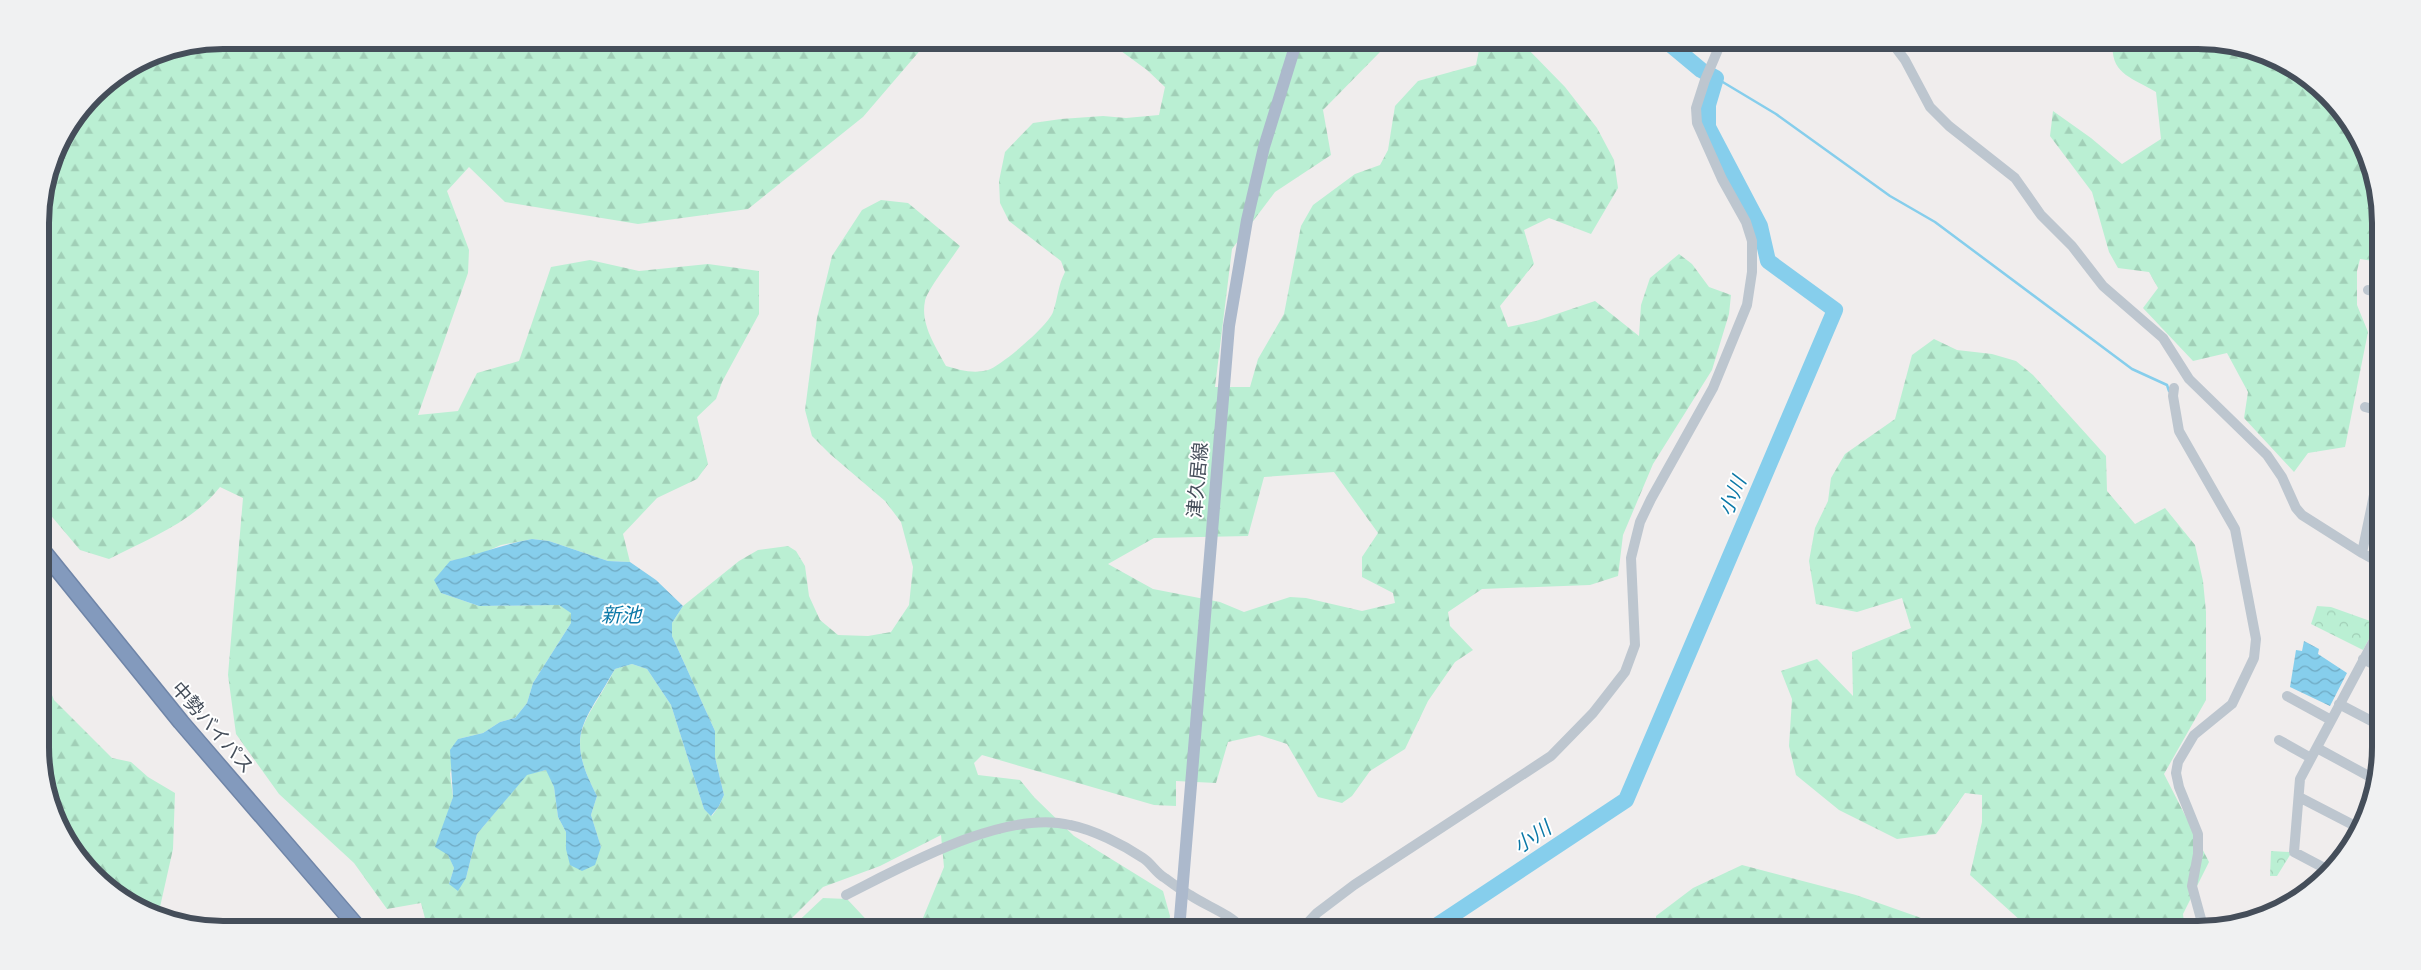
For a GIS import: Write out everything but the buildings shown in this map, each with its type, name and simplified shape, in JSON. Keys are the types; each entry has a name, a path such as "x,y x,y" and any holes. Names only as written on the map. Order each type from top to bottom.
{"highway":[{"name":"中勢バイパス","path":"49,559 223,771 353,921"}],"main road":[{"name":"津久居線","path":"1180,921 1229,326 1247,220 1264,147 1294,49"}],"street":[{"path":"1309,921 1354,885 1551,756 1593,713 1618,684 1625,672 1634,645 1631,558 1640,522 1713,388 1747,305 1752,272 1752,241 1746,222 1722,178 1697,123 1696,108 1704,80 1718,49"},
{"path":"1897,49 1905,60 1930,107 1949,126 2015,178 2042,215 2072,246 2103,286 2163,338 2189,378 2267,455 2282,477 2296,508 2302,515 2372,559"},
{"path":"2368,290 2372,291"},
{"path":"2174,388 2173,396 2179,431 2236,529 2246,597 2256,639 2254,658 2232,704 2194,735 2178,762 2176,773 2179,787 2198,834 2198,854 2192,886 2202,921"},
{"path":"2364,407 2372,409"},
{"path":"2362,553 2372,519"},
{"path":"2323,867 2294,852 2300,779 2372,643"},
{"path":"2363,659 2372,664"},
{"path":"2287,696 2331,720"},
{"path":"2339,704 2372,721"},
{"path":"2279,740 2311,758"},
{"path":"2317,748 2370,777"},
{"path":"2299,797 2353,825"},
{"path":"846,895 915,860 994,830 1032,822 1051,821 1072,825 1109,840 1144,858 1162,876 1216,908 1233,921"}],"green space":[{"path":"212,49 921,49 863,117 748,209 638,224 505,202 469,167 447,191 469,250 468,273 418,415 458,411 477,373 519,361 551,267 590,260 639,271 708,264 759,271 759,314 722,382 716,399 697,417 708,464 697,479 657,498 623,534 630,562 608,561 549,541 532,539 501,545 478,555 450,561 441,593 479,606 559,605 571,612 571,623 533,683 527,703 515,718 500,722 483,733 458,739 450,774 453,797 447,816 448,854 454,868 449,884 466,878 477,834 527,774 547,770 554,787 558,817 566,832 566,849 601,847 591,815 597,796 581,757 580,742 582,729 615,669 632,664 647,669 671,705 704,809 712,816 724,795 715,757 715,731 672,636 672,623 683,606 739,561 758,550 788,546 796,551 805,566 809,596 820,620 838,635 868,636 891,632 909,605 913,567 901,522 885,501 812,436 805,410 817,318 832,256 862,210 881,200 908,203 960,246 935,282 925,301 924,310 927,327 946,366 977,372 995,367 1034,335 1049,318 1053,312 1065,272 1061,261 1009,221 1000,203 999,181 1005,152 1033,123 1103,116 1126,118 1159,115 1165,87 1147,70 1118,49 1381,49 1323,110 1331,155 1275,192 1232,249 1215,387 1250,387 1258,359 1284,314 1301,226 1313,205 1355,174 1380,165 1388,150 1395,106 1418,81 1476,65 1479,49 1528,49 1565,87 1597,128 1614,160 1618,188 1591,234 1549,218 1524,230 1534,264 1500,306 1508,327 1536,321 1595,301 1639,336 1641,305 1650,278 1679,254 1692,264 1709,287 1731,295 1729,314 1712,370 1653,464 1623,535 1618,576 1590,585 1482,589 1448,612 1450,626 1473,650 1455,662 1428,701 1405,749 1370,771 1352,796 1342,803 1318,797 1287,744 1259,735 1228,742 1216,783 1176,781 1176,806 1154,805 982,755 974,763 978,775 1020,780 1034,797 1074,836 1163,891 1170,916 1169,921 922,921 944,867 941,835 880,866 823,887 789,921 426,921 421,903 387,909 354,863 279,794 236,734 228,675 243,498 220,487 197,510 183,520 154,537 109,559 80,550 49,513 49,212 52,189 58,167 67,146 78,126 100,100 126,78 146,67 167,58 189,52","holes":["1334,472 1378,533 1362,557 1362,577 1393,593 1395,603 1362,611 1306,598 1290,597 1244,612 1220,602 1153,589 1108,564 1154,538 1248,536 1264,477"]},
{"path":"2113,49 2221,50 2254,58 2295,78 2313,92 2329,108 2349,136 2359,156 2371,200 2372,261 2360,259 2357,271 2357,305 2368,332 2345,447 2308,453 2294,472 2244,418 2248,392 2227,353 2193,361 2143,308 2158,288 2149,272 2118,268 2109,252 2092,192 2050,136 2053,111 2091,138 2122,164 2161,139 2156,92 2124,73 2118,67"},
{"path":"1934,339 1957,350 1992,354 2016,361 2033,375 2106,456 2107,491 2135,524 2165,508 2195,545 2203,581 2206,612 2206,700 2164,774 2209,862 2183,914 2184,921 2021,921 1970,875 1982,822 1982,795 1965,793 1936,834 1897,839 1839,810 1796,775 1789,746 1792,699 1781,671 1817,659 1853,696 1852,652 1911,628 1902,598 1857,612 1816,604 1809,561 1815,528 1828,501 1831,478 1845,454 1895,419 1912,355"},
{"path":"2317,606 2331,607 2372,622 2372,628 2371,635 2363,650 2311,624"},
{"path":"49,688 54,700 112,758 131,762 148,777 175,793 173,849 160,909 126,892 108,878 78,844 58,803 52,781 49,747"},
{"path":"2271,851 2289,852 2290,855 2277,876 2270,876"},
{"path":"1742,865 1856,895 1930,921 1656,921 1656,916 1693,888"},
{"path":"823,898 847,899 868,921 799,921"}],"water":[{"name":"新池","path":"532,539 549,541 608,561 630,562 656,580 683,606 672,623 672,636 715,731 715,757 724,795 719,806 711,816 704,809 671,705 647,669 632,664 615,669 587,717 580,743 587,775 597,796 591,815 601,847 595,865 582,871 570,865 566,849 566,832 558,817 554,787 546,770 527,775 477,834 466,878 458,891 449,884 454,868 448,855 435,847 453,797 450,750 458,739 483,733 500,722 515,718 527,703 533,683 571,623 571,613 559,605 479,606 441,593 434,580 450,561"},
{"path":"2304,641 2319,649 2318,654 2347,673 2330,706 2290,687 2296,650 2302,651"}],"waterway":[{"name":"小川","path":"1444,921 1626,800 1835,310 1768,261 1760,226 1708,127 1708,105 1716,78 1701,70 1676,49"},
{"path":"1716,78 1776,114 1890,196 1935,222 2132,369 2167,385 2169,391"}]}
